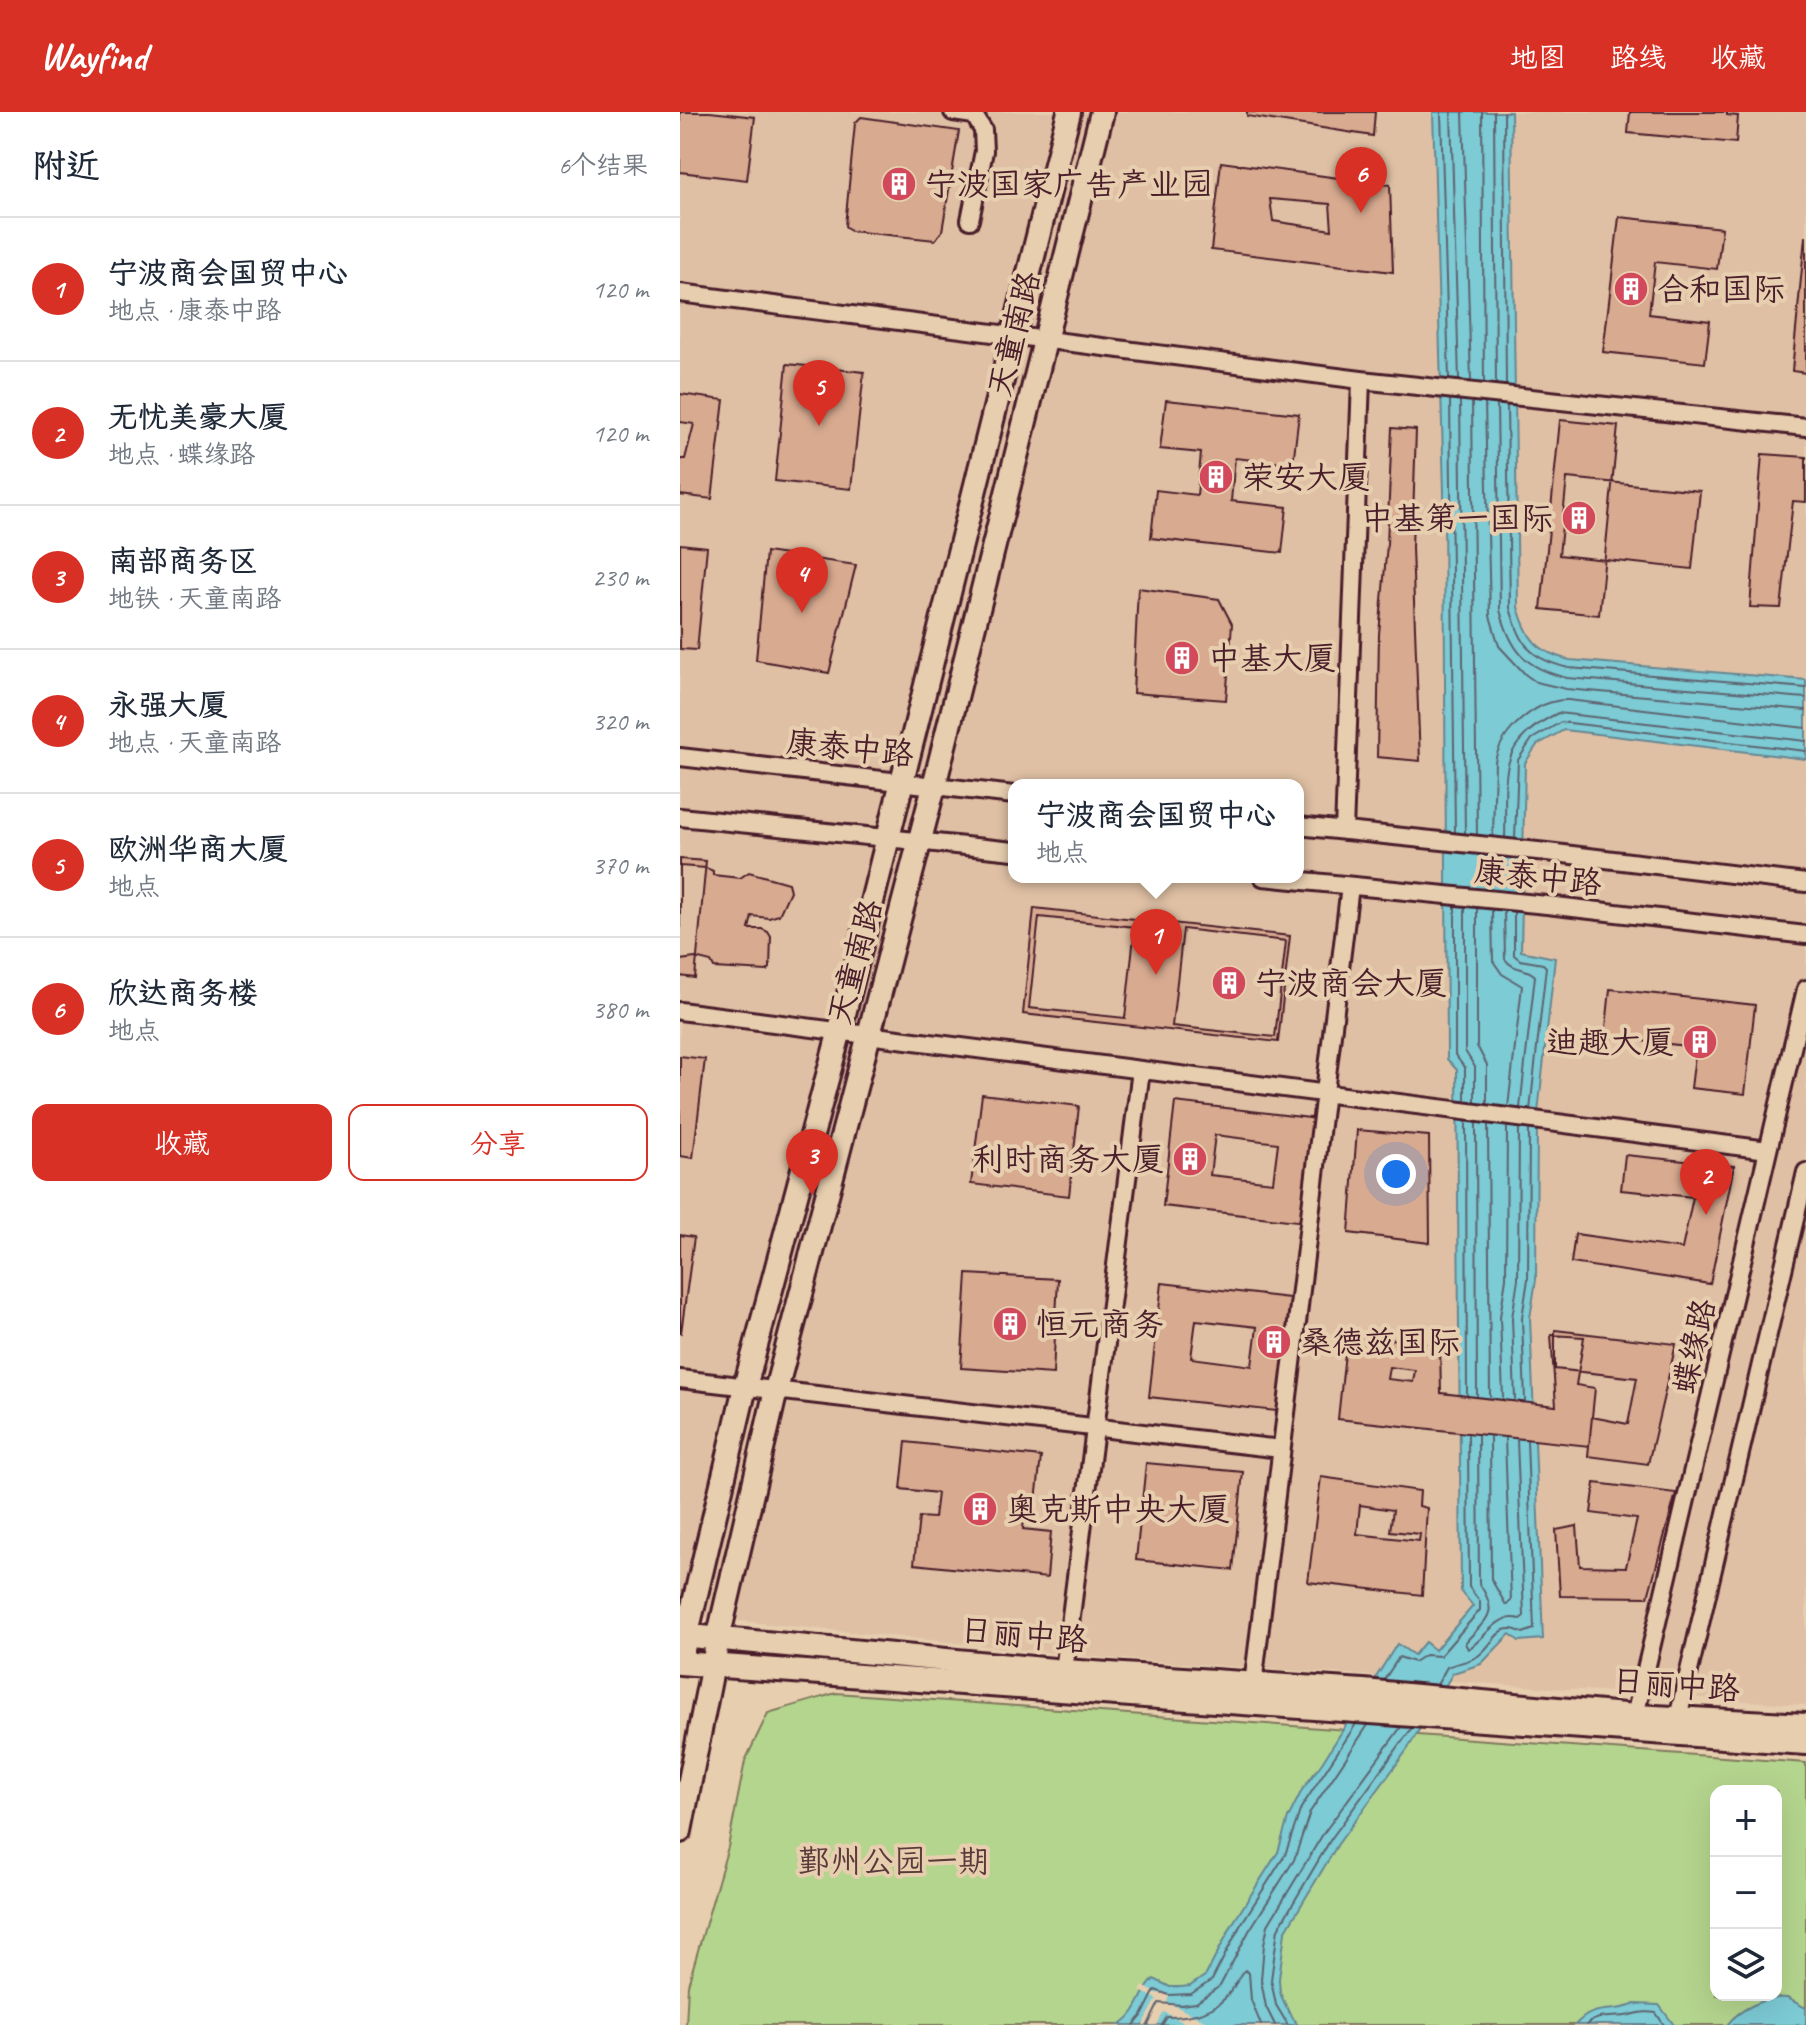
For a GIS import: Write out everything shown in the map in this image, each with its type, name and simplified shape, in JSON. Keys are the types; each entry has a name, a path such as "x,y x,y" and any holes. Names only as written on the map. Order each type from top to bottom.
{"main road":[{"name":"天童南路","path":"680,1662 683,1635 745,1387 840,1030 1069,112"},
{"name":"天童南路","path":"680,1831 718,1639 776,1390 934,786 1102,112"},
{"name":"日丽中路","path":"683,1635 1064,1671 1253,1685 1357,1700"},
{"name":"日丽中路","path":"680,1662 1357,1700"},
{"path":"1357,1700 1676,1726"},
{"name":"日丽中路","path":"1448,1707 1635,1716 1676,1726 1806,1743"},
{"name":"日丽中路","path":"1676,1726 1806,1725"}],"street":[{"path":"953,112 974,115 983,130 984,151 970,220"},
{"path":"680,293 1361,380 1806,427"},
{"path":"1344,831 1361,380"},
{"name":"康泰中路","path":"680,757 1008,794"},
{"path":"680,817 1008,850"},
{"name":"康泰中路","path":"1304,827 1806,883"},
{"name":"康泰中路","path":"1304,881 1806,935"},
{"path":"1253,1685 1350,886"},
{"name":"蝶缘路","path":"1635,1716 1806,989"},
{"path":"680,1011 1451,1112 1768,1150"},
{"path":"1064,1671 1141,1070"},
{"path":"1676,1726 1806,1172"},
{"path":"680,1379 1281,1449"}],"shaded area":[{"path":"680,112 1806,112 1806,1705 1107,1658 680,1615"}],"green space":[{"name":"鄞州公园一期","path":"836,1693 1806,1763 1806,2025 686,2025 688,1985 728,1847 745,1761 768,1713"}],"water":[{"path":"1433,112 1511,112 1518,607 1525,628 1541,648 1570,660 1806,680 1806,759 1564,730 1537,745 1525,763 1521,951 1555,958 1537,1122 1536,1280 1530,1318 1543,1639 1519,1641 1510,1634 1481,1664 1453,1673 1407,1750 1338,1844 1285,1932 1280,1993 1298,2025 1119,2025 1135,2009 1154,1979 1170,1987 1181,1987 1190,1986 1206,1975 1233,1923 1278,1852 1288,1818 1302,1790 1397,1644 1414,1655 1425,1642 1435,1650 1473,1606 1461,1591 1457,1070 1447,1059 1444,492"},
{"path":"1782,1998 1806,2008 1806,2025 1727,2025 1754,2005 1782,2001"},
{"path":"1635,2004 1659,2005 1674,2025 1575,2025 1597,2011"}],"pier":[{"path":"1143,1986 1169,1996 1167,2002 1213,2025 1189,2025 1164,2012 1157,2025 1143,2025 1157,1999 1140,1991"}],"building":[{"path":"680,112 755,117 747,180 680,172"},
{"path":"1247,112 1375,112 1373,136 1247,116"},
{"path":"1630,112 1727,112 1727,115 1738,116 1736,143 1628,133"},
{"name":"宁波国家广告产业园","path":"861,117 959,131 942,231 935,240 851,231 845,226 855,123"},
{"path":"1221,162 1390,185 1393,272 1211,250","holes":["1270,199 1330,204 1332,230 1273,221"]},
{"name":"合和国际","path":"1619,217 1722,228 1717,269 1655,262 1649,314 1710,321 1705,363 1603,352"},
{"path":"1806,237 1806,373 1792,371"},
{"path":"787,364 864,372 851,489 775,481"},
{"path":"680,394 724,400 712,499 680,495 680,459 685,459 694,424 680,422"},
{"name":"荣安大厦","path":"1166,400 1299,414 1293,464 1235,458 1231,501 1287,507 1282,553 1151,538 1156,490 1197,495 1201,453 1160,449"},
{"name":"中基第一国际","path":"1560,420 1618,426 1599,615 1541,609"},
{"path":"1392,428 1416,430 1412,548 1420,761 1377,757 1379,634"},
{"path":"1762,454 1806,457 1806,502 1793,501 1781,608 1750,607"},
{"path":"1567,478 1700,491 1692,569 1559,555"},
{"path":"680,544 707,547 697,650 680,649"},
{"path":"766,552 856,565 829,673 756,660"},
{"name":"中基大厦","path":"1138,588 1219,599 1232,624 1226,700 1133,693"},
{"path":"680,859 706,861 695,978 680,976"},
{"path":"680,866 706,868 713,871 713,875 740,878 749,872 788,883 790,891 779,915 769,918 752,916 749,929 762,929 771,937 770,968 767,971 714,968 711,962 695,958 680,960"},
{"path":"1034,908 1290,936 1278,1042 1023,1014"},
{"path":"1039,917 1135,927 1125,1018 1029,1008"},
{"name":"宁波商会大厦","path":"1183,929 1286,941 1275,1037 1172,1026"},
{"name":"迪趣大厦","path":"1610,989 1755,1005 1745,1094 1691,1088 1696,1047 1605,1037"},
{"path":"680,1056 705,1059 693,1158 680,1156"},
{"path":"982,1094 1079,1106 1069,1196 971,1184"},
{"name":"利时商务大厦","path":"1175,1102 1318,1119 1306,1222 1163,1206","holes":["1215,1135 1278,1143 1273,1182 1210,1175"]},
{"path":"1357,1130 1429,1136 1430,1243 1349,1233"},
{"path":"1625,1155 1734,1166 1710,1284 1571,1263 1575,1234 1682,1249 1693,1197 1621,1190"},
{"path":"680,1235 694,1237 681,1333 680,1333"},
{"name":"恒元商务","path":"967,1274 1058,1279 1053,1374 961,1368"},
{"name":"桑德兹国际","path":"1162,1283 1298,1299 1285,1412 1149,1397","holes":["1196,1320 1257,1327 1252,1366 1191,1358"]},
{"path":"1555,1330 1676,1344 1648,1464 1588,1456 1592,1417 1628,1424 1637,1378 1555,1369"},
{"path":"1347,1334 1440,1345 1441,1393 1556,1406 1551,1335 1584,1337 1576,1385 1595,1388 1589,1446 1338,1419","holes":["1389,1367 1415,1370 1413,1382 1387,1379"]},
{"name":"奥克斯中央大厦","path":"906,1442 1041,1457 1036,1501 1026,1500 1023,1529 1051,1532 1047,1578 914,1564 919,1517 934,1518 937,1493 901,1489"},
{"path":"1146,1463 1243,1472 1233,1570 1136,1560"},
{"path":"1321,1477 1420,1491 1419,1506 1427,1508 1422,1595 1308,1582","holes":["1360,1505 1393,1510 1390,1531 1420,1534 1419,1541 1357,1534"]},
{"path":"1595,1483 1676,1493 1648,1597 1560,1596 1556,1530 1577,1526 1580,1566 1626,1567 1637,1519 1591,1513"}],"place":[{"name":"宁波国家广告产业园","path":"899,184"},
{"name":"欣达商务楼","path":"1361,213"},
{"name":"合和国际","path":"1631,289"},
{"name":"欧洲华商大厦","path":"819,426"},
{"name":"荣安大厦","path":"1216,477"},
{"name":"中基第一国际","path":"1579,518"},
{"name":"永强大厦","path":"802,613"},
{"name":"中基大厦","path":"1182,658"},
{"name":"宁波商会国贸中心","path":"1156,975"},
{"name":"宁波商会大厦","path":"1229,983"},
{"name":"迪趣大厦","path":"1700,1042"},
{"name":"利时商务大厦","path":"1190,1159"},
{"name":"南部商务区","path":"812,1195"},
{"name":"无忧美豪大厦","path":"1706,1215"},
{"name":"恒元商务","path":"1010,1324"},
{"name":"桑德兹国际","path":"1274,1342"},
{"name":"奥克斯中央大厦","path":"980,1509"}]}
